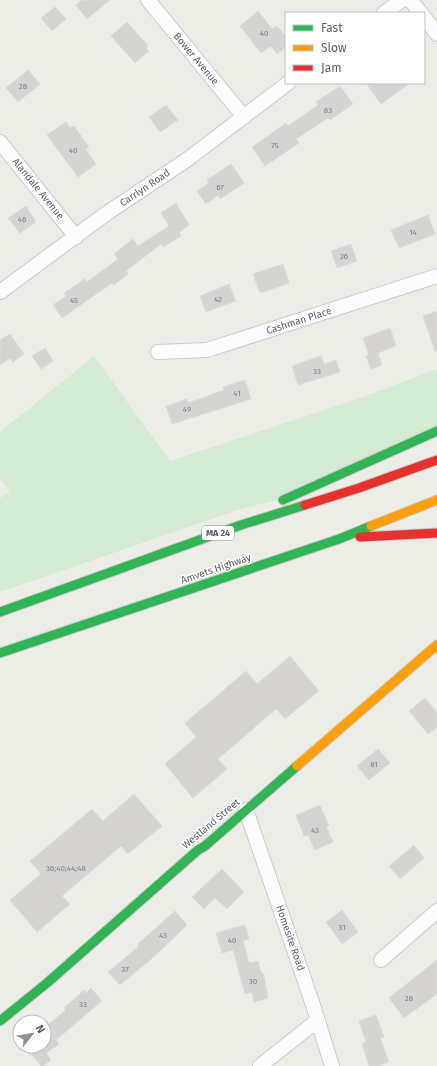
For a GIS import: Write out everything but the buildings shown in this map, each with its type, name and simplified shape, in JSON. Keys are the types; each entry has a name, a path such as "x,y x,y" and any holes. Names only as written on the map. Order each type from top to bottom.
{"main road":[{"path":"241,525 288,496 437,431"},
{"name":"MA 24","path":"0,612 241,525 359,488 437,460"},
{"name":"Amvets Highway","path":"0,653 339,539 437,500"},
{"path":"339,539 437,533"},
{"name":"Westland Street","path":"0,1021 48,983 198,850 205,846 437,645"}],"street":[{"name":"Bower Avenue","path":"148,0 244,117"},
{"path":"385,12 402,0"},
{"path":"410,0 420,12"},
{"path":"425,18 437,34"},
{"name":"Carrlyn Road","path":"0,292 188,159 287,84"},
{"name":"Alandale Avenue","path":"0,142 76,237"},
{"name":"Cashman Place","path":"158,352 207,350 437,276"},
{"name":"Homesite Road","path":"246,810 318,1020 332,1066"},
{"path":"381,960 437,911"},
{"path":"260,1066 318,1020"}],"green space":[{"path":"94,356 170,461 358,399 437,369 437,431 288,497 238,510 0,592 0,498 10,491 0,478 0,432"}],"traffic: fast":[{"path":"283,500 437,431"},
{"path":"0,612 241,525 305,505"},
{"path":"0,653 339,539 371,526"},
{"path":"0,1021 47,983 198,850 205,846 297,766"}],"traffic: slow":[{"path":"371,526 437,500"},
{"path":"297,766 437,645"}],"traffic: jam":[{"path":"305,505 359,488 437,460"},
{"path":"360,537 437,533"}]}
